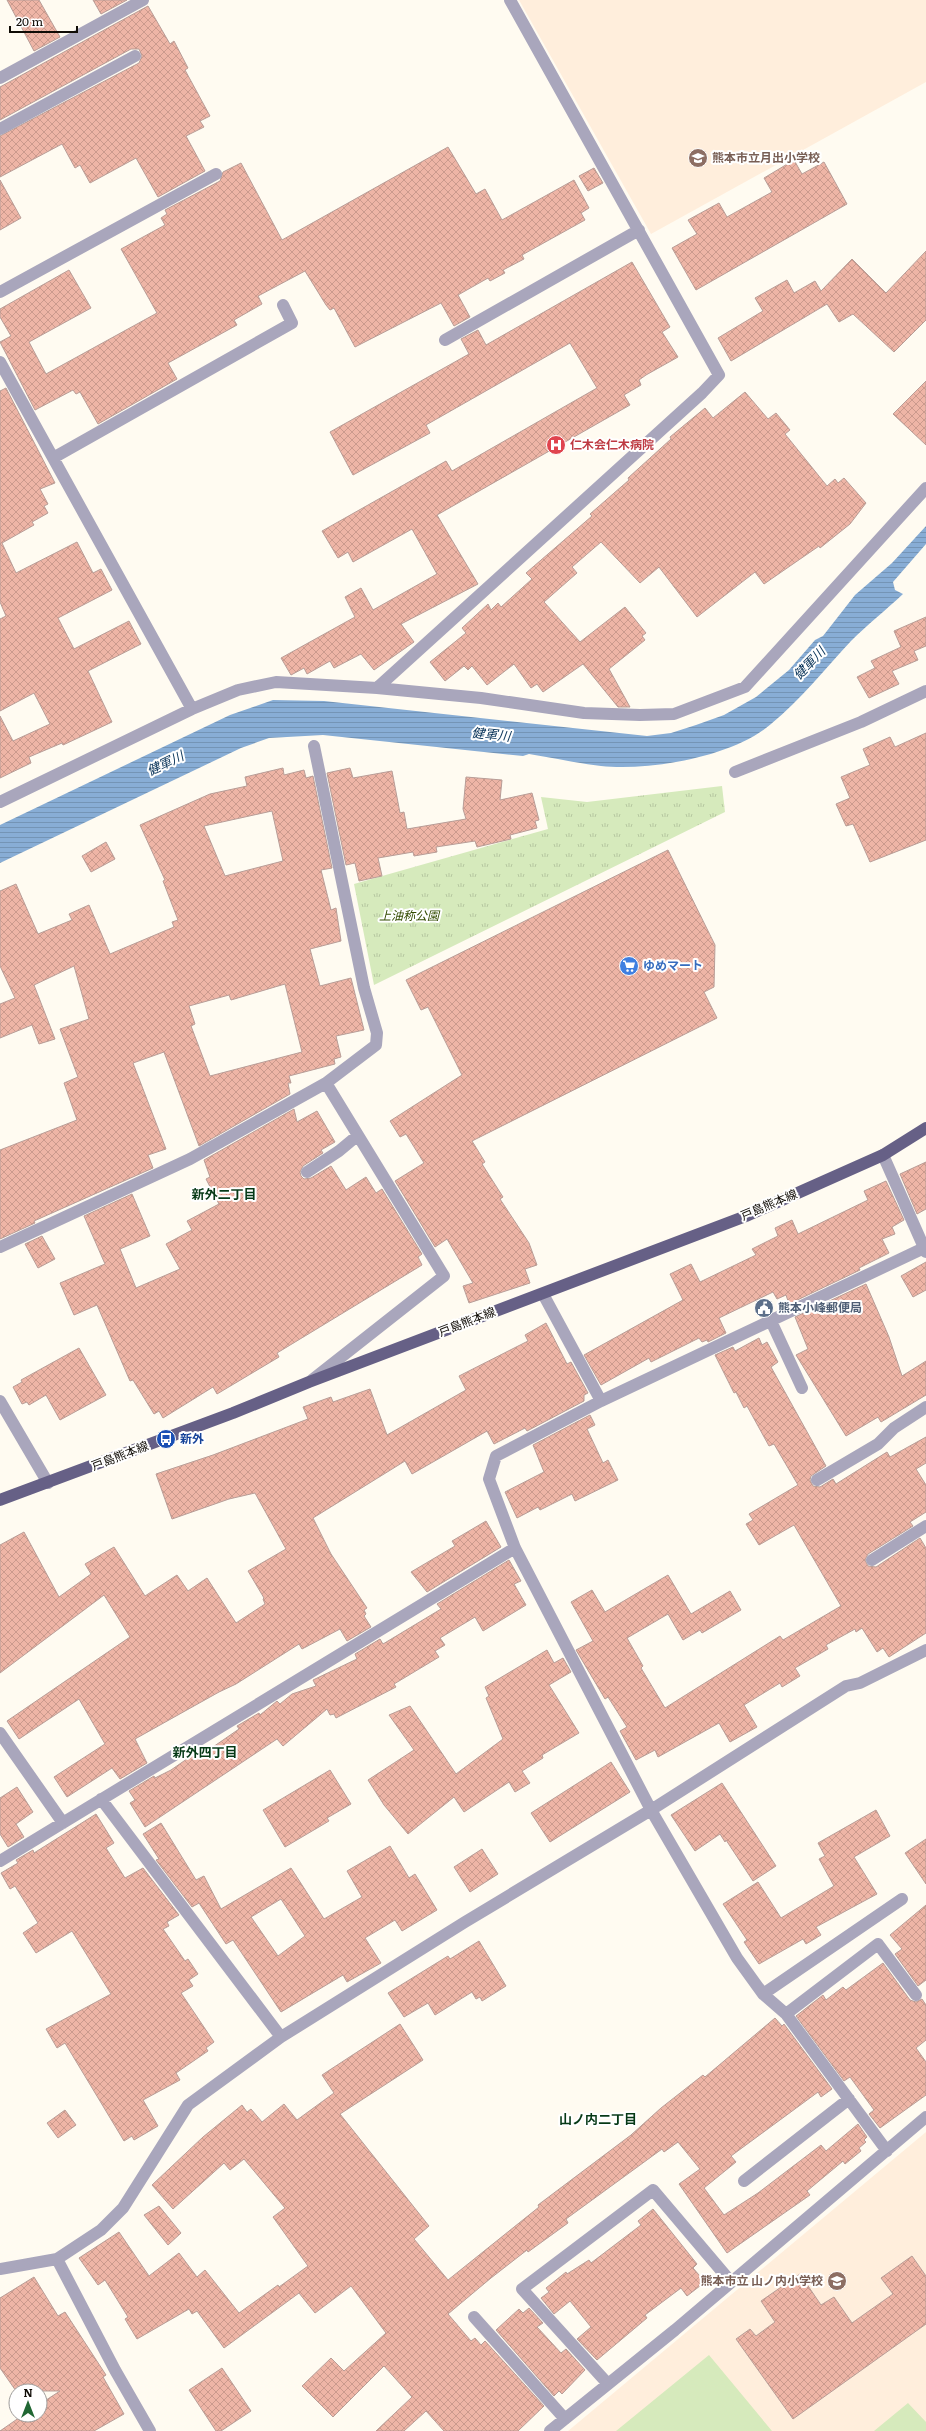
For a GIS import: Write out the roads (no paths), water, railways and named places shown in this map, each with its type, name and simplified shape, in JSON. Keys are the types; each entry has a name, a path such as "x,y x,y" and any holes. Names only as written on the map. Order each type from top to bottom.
{"main road":[{"name":"戸島熊本線","path":"0,1500 233,1413 309,1382 746,1216 883,1155 926,1128"}],"street":[{"path":"0,78 143,0"},
{"path":"377,688 696,398 719,375 510,0"},
{"path":"0,129 135,56"},
{"path":"0,292 216,174"},
{"path":"446,340 639,230"},
{"path":"53,458 292,323 283,306"},
{"path":"0,362 192,709"},
{"path":"0,802 192,709 238,690 276,682 377,688 481,698 584,712 640,716 674,714 745,687 926,488"},
{"path":"736,772 861,722 926,691"},
{"path":"0,1247 190,1159 326,1083 376,1045 377,1033 364,988 314,746"},
{"path":"309,1382 444,1276 326,1083"},
{"path":"307,1172 339,1151 357,1136"},
{"path":"883,1155 925,1250 771,1320 601,1401 496,1456 489,1479 514,1548 651,1810 737,1958 763,1994 786,2014 887,2151"},
{"path":"543,1294 601,1401"},
{"path":"771,1320 802,1388"},
{"path":"0,1401 48,1483"},
{"path":"817,1480 878,1444 894,1428 926,1407"},
{"path":"872,1560 926,1526"},
{"path":"0,1861 514,1548"},
{"path":"0,2269 57,2259 101,2230 123,2208 188,2105 281,2037 465,1922 651,1810 846,1686 860,1683 926,1650"},
{"path":"0,1733 63,1823"},
{"path":"101,1799 281,2037"},
{"path":"763,1994 902,1899"},
{"path":"786,2014 878,1944 916,1995"},
{"path":"744,2181 849,2099"},
{"path":"550,2431 731,2282 926,2117"},
{"path":"608,2384 522,2289 653,2190 731,2282"},
{"path":"57,2259 115,2370 150,2431"},
{"path":"474,2317 565,2419"}],"water":[{"name":"健軍川","path":"926,526 926,544 893,582 895,590 903,594 863,629 803,694 771,724 755,735 735,745 713,753 666,764 621,767 592,765 529,754 523,756 323,735 269,738 241,748 0,863 0,825 230,715 273,700 324,701 647,736 671,733 724,715 756,697 789,670 815,640 823,636 855,595 892,563"}],"place":[{"name":"熊本市立月出小学校","path":"698,158"},
{"name":"仁木会仁木病院","path":"556,445"},
{"name":"ゆめマート","path":"629,966"},
{"name":"熊本小峰郵便局","path":"764,1308"},
{"name":"新外","path":"166,1439"},
{"name":"熊本市立 山ノ内小学校","path":"837,2281"}],"district":[{"name":"新外二丁目","path":"224,1194"},
{"name":"新外四丁目","path":"205,1752"},
{"name":"山ノ内二丁目","path":"598,2119"}],"park label":[{"name":"上油称公園","path":"409,916"}]}
